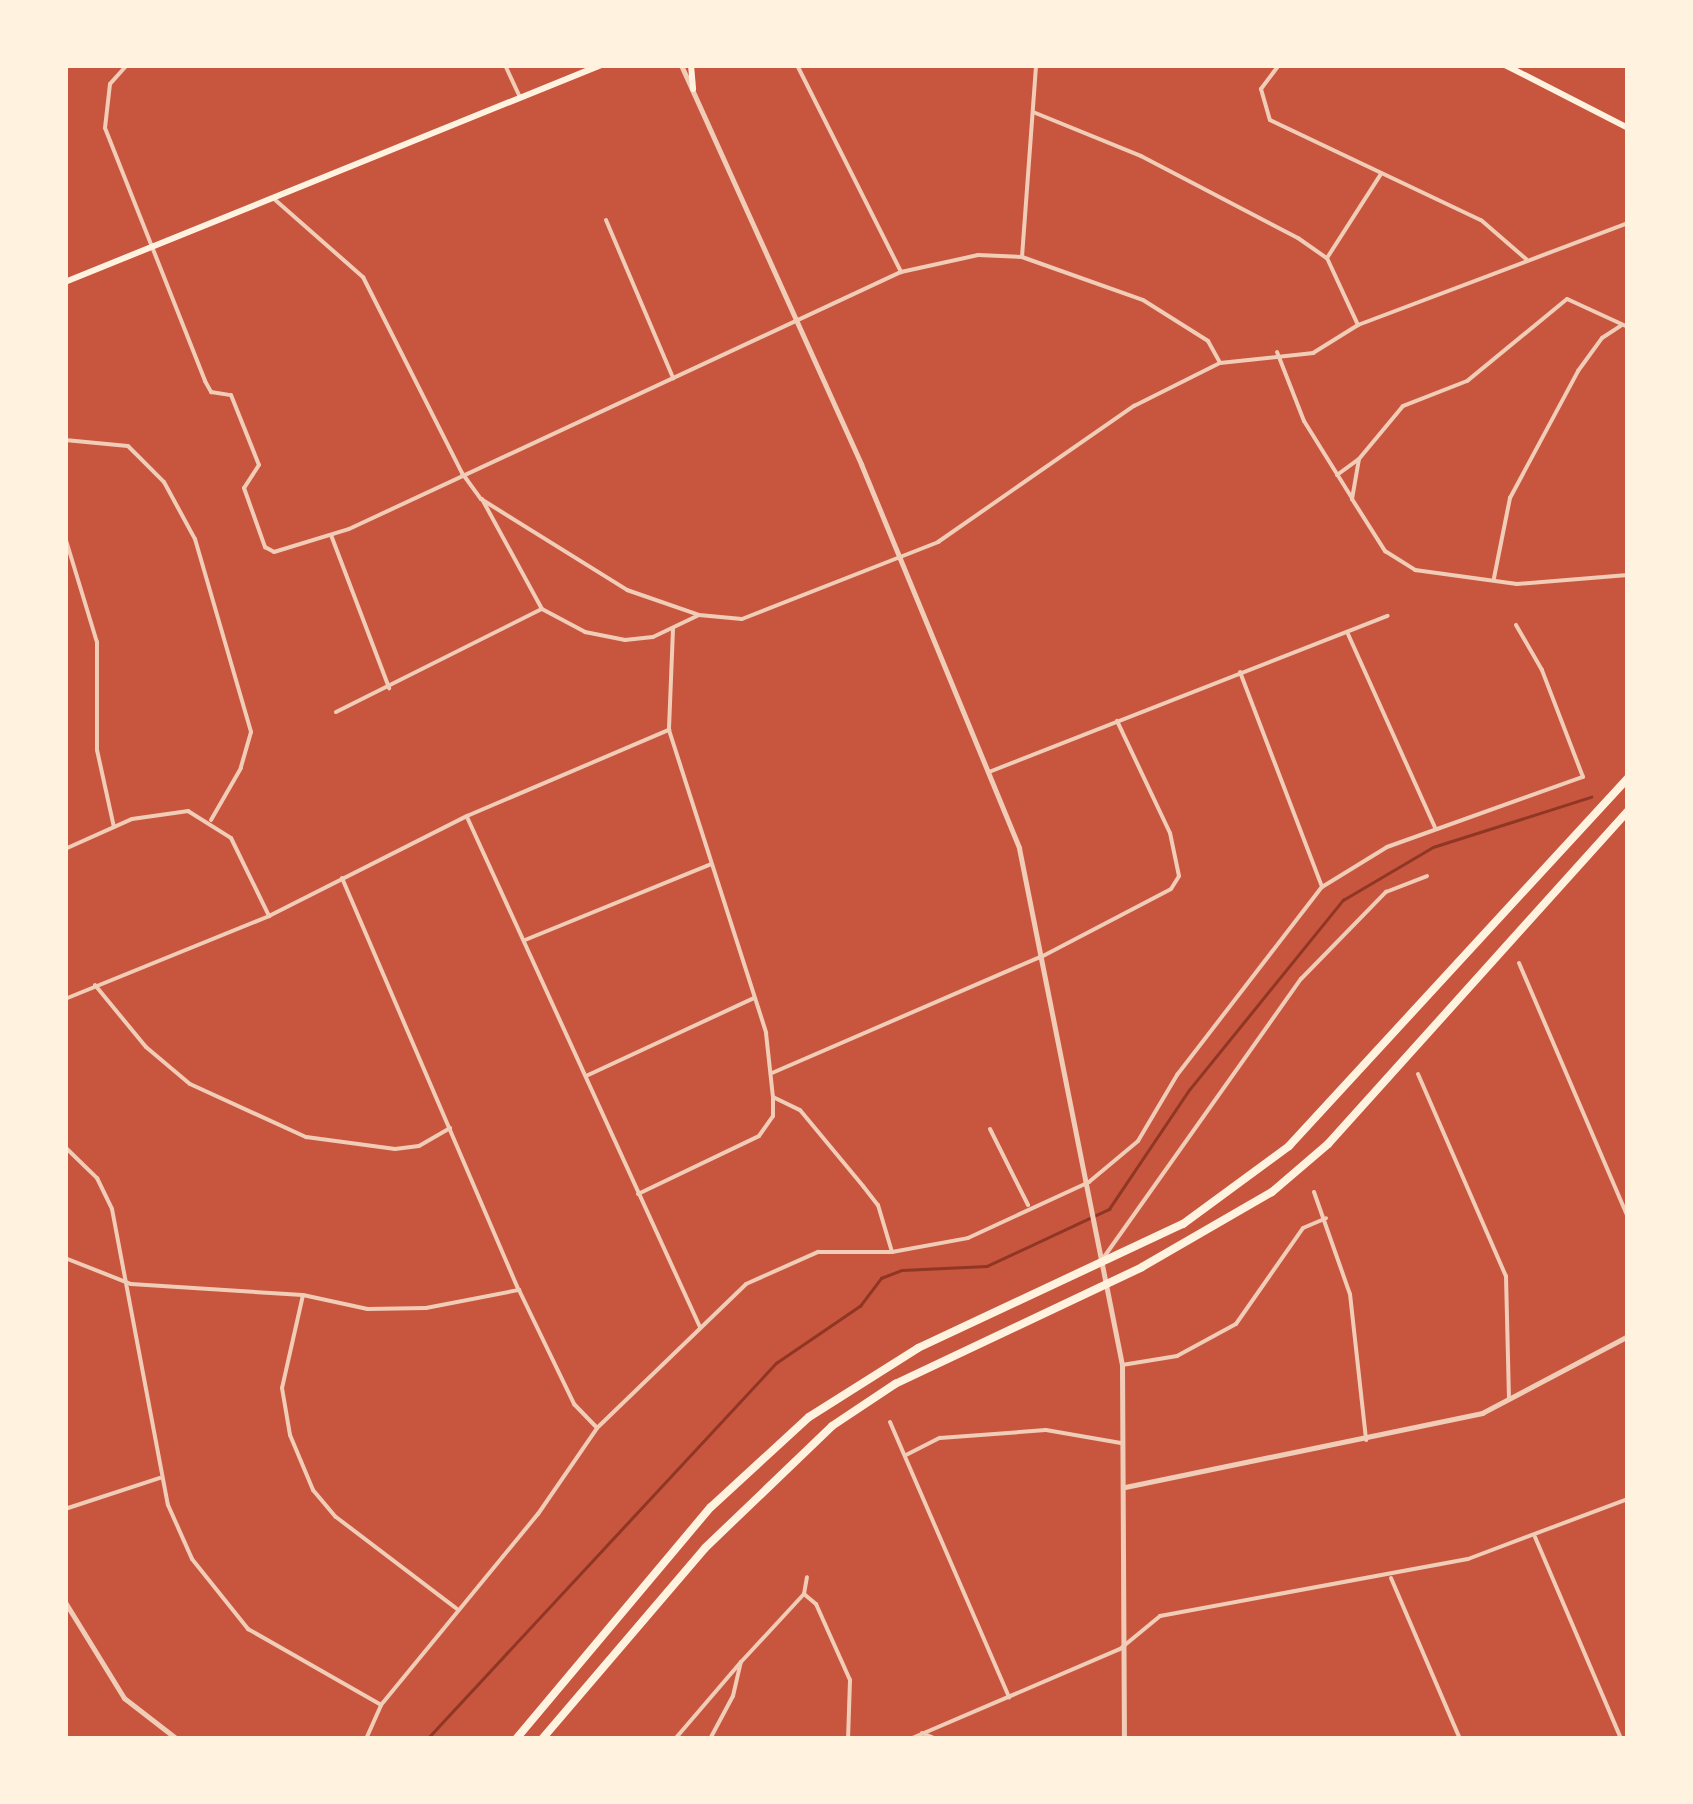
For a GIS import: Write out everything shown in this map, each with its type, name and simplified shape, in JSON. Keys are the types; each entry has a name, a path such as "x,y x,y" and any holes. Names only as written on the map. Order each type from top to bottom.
{"highway":[{"path":"516,1739 711,1506 808,1417 918,1348 1148,1242 1197,1214 1289,1146 1628,778"},
{"path":"542,1739 705,1548 832,1426 895,1384 1142,1267 1272,1192 1328,1144 1628,811"}],"main road":[{"path":"65,282 601,65"},
{"path":"691,65 693,89"},
{"path":"1505,65 1628,128"}],"street":[{"path":"127,65 110,84 105,128 205,382 212,392 231,395 259,465 244,488 265,547 274,552 331,535 798,323 900,272 978,255 1022,257 1144,300 1208,340 1220,363"},
{"path":"505,65 520,97"},
{"path":"682,65 901,560 1018,848 1044,956 1122,1365 1125,1487 1120,1649 1124,1739"},
{"path":"797,65 900,272"},
{"path":"1022,257 1036,65"},
{"path":"1279,65 1261,89 1270,120 1480,220 1526,259"},
{"path":"1033,112 1141,156 1327,258 1358,324"},
{"path":"1327,258 1381,174"},
{"path":"271,196 363,277 462,473 482,499 542,608 585,632 624,640 673,630 700,614"},
{"path":"606,220 673,378"},
{"path":"482,499 627,590 700,614 742,619 901,560 1019,490 1134,406 1220,363 1277,352 1313,353 1358,324 1628,223"},
{"path":"1338,476 1359,459 1403,406 1468,381 1566,299 1625,326"},
{"path":"1494,578 1510,498 1578,371 1602,338 1625,326"},
{"path":"1277,352 1304,422 1385,551 1402,566 1517,584 1628,575"},
{"path":"65,440 128,446 164,482 195,539 251,732 241,768 212,820"},
{"path":"1352,499 1359,459"},
{"path":"331,535 390,688"},
{"path":"65,537 87,592 97,642 97,750 114,827"},
{"path":"336,712 542,608"},
{"path":"989,772 1240,670 1348,634 1388,616"},
{"path":"366,1739 381,1705 456,1608 538,1514 597,1428 746,1284 780,1264 818,1252 892,1252 968,1238 1028,1205 1089,1182 1138,1141 1177,1075 1322,887 1387,846 1583,777 1542,670 1516,626"},
{"path":"638,1194 759,1136 773,1116 772,1073 754,998 669,730 673,630"},
{"path":"1348,634 1435,828"},
{"path":"1240,670 1322,887"},
{"path":"772,1073 1044,956 1171,889 1179,876 1178,860 1163,818 1117,721"},
{"path":"65,999 270,916 467,816 669,730"},
{"path":"65,849 164,810 212,820 231,838 270,916"},
{"path":"467,816 700,1327"},
{"path":"525,940 711,864"},
{"path":"1104,1257 1301,979 1386,892 1427,876"},
{"path":"342,878 519,1290 574,1404 597,1428"},
{"path":"1519,963 1628,1217"},
{"path":"95,984 146,1047 190,1084 306,1137 395,1149 419,1146 450,1128"},
{"path":"585,1077 754,998"},
{"path":"1418,1074 1506,1276 1509,1400"},
{"path":"773,1097 800,1110 878,1205 892,1252"},
{"path":"990,1129 1028,1205"},
{"path":"65,1147 96,1178 112,1208 131,1284 162,1478 192,1559 216,1598 280,1654 381,1705"},
{"path":"1314,1192 1350,1294 1366,1440"},
{"path":"1122,1365 1176,1356 1236,1324 1303,1228 1326,1218"},
{"path":"65,1258 131,1284 302,1295 368,1309 426,1308 519,1290"},
{"path":"302,1295 282,1388 290,1435 313,1490 336,1517 456,1608"},
{"path":"1125,1487 1482,1413 1628,1336"},
{"path":"890,1422 1008,1697"},
{"path":"906,1456 940,1438 1046,1430 1121,1442"},
{"path":"65,1509 162,1478"},
{"path":"1391,1578 1535,1536 1628,1499"},
{"path":"1535,1536 1621,1739"},
{"path":"910,1739 1120,1649 1160,1616 1388,1571 1460,1739"},
{"path":"675,1739 804,1594 807,1577"},
{"path":"804,1594 816,1604 850,1680 848,1739"},
{"path":"65,1602 124,1698 178,1739"},
{"path":"710,1739 732,1696 740,1662"},
{"path":"920,1732 936,1739"}],"waterway":[{"path":"427,1739 776,1363 860,1306 881,1278 902,1270 987,1266 1109,1209 1189,1090 1343,900 1433,847 1591,797"}]}
